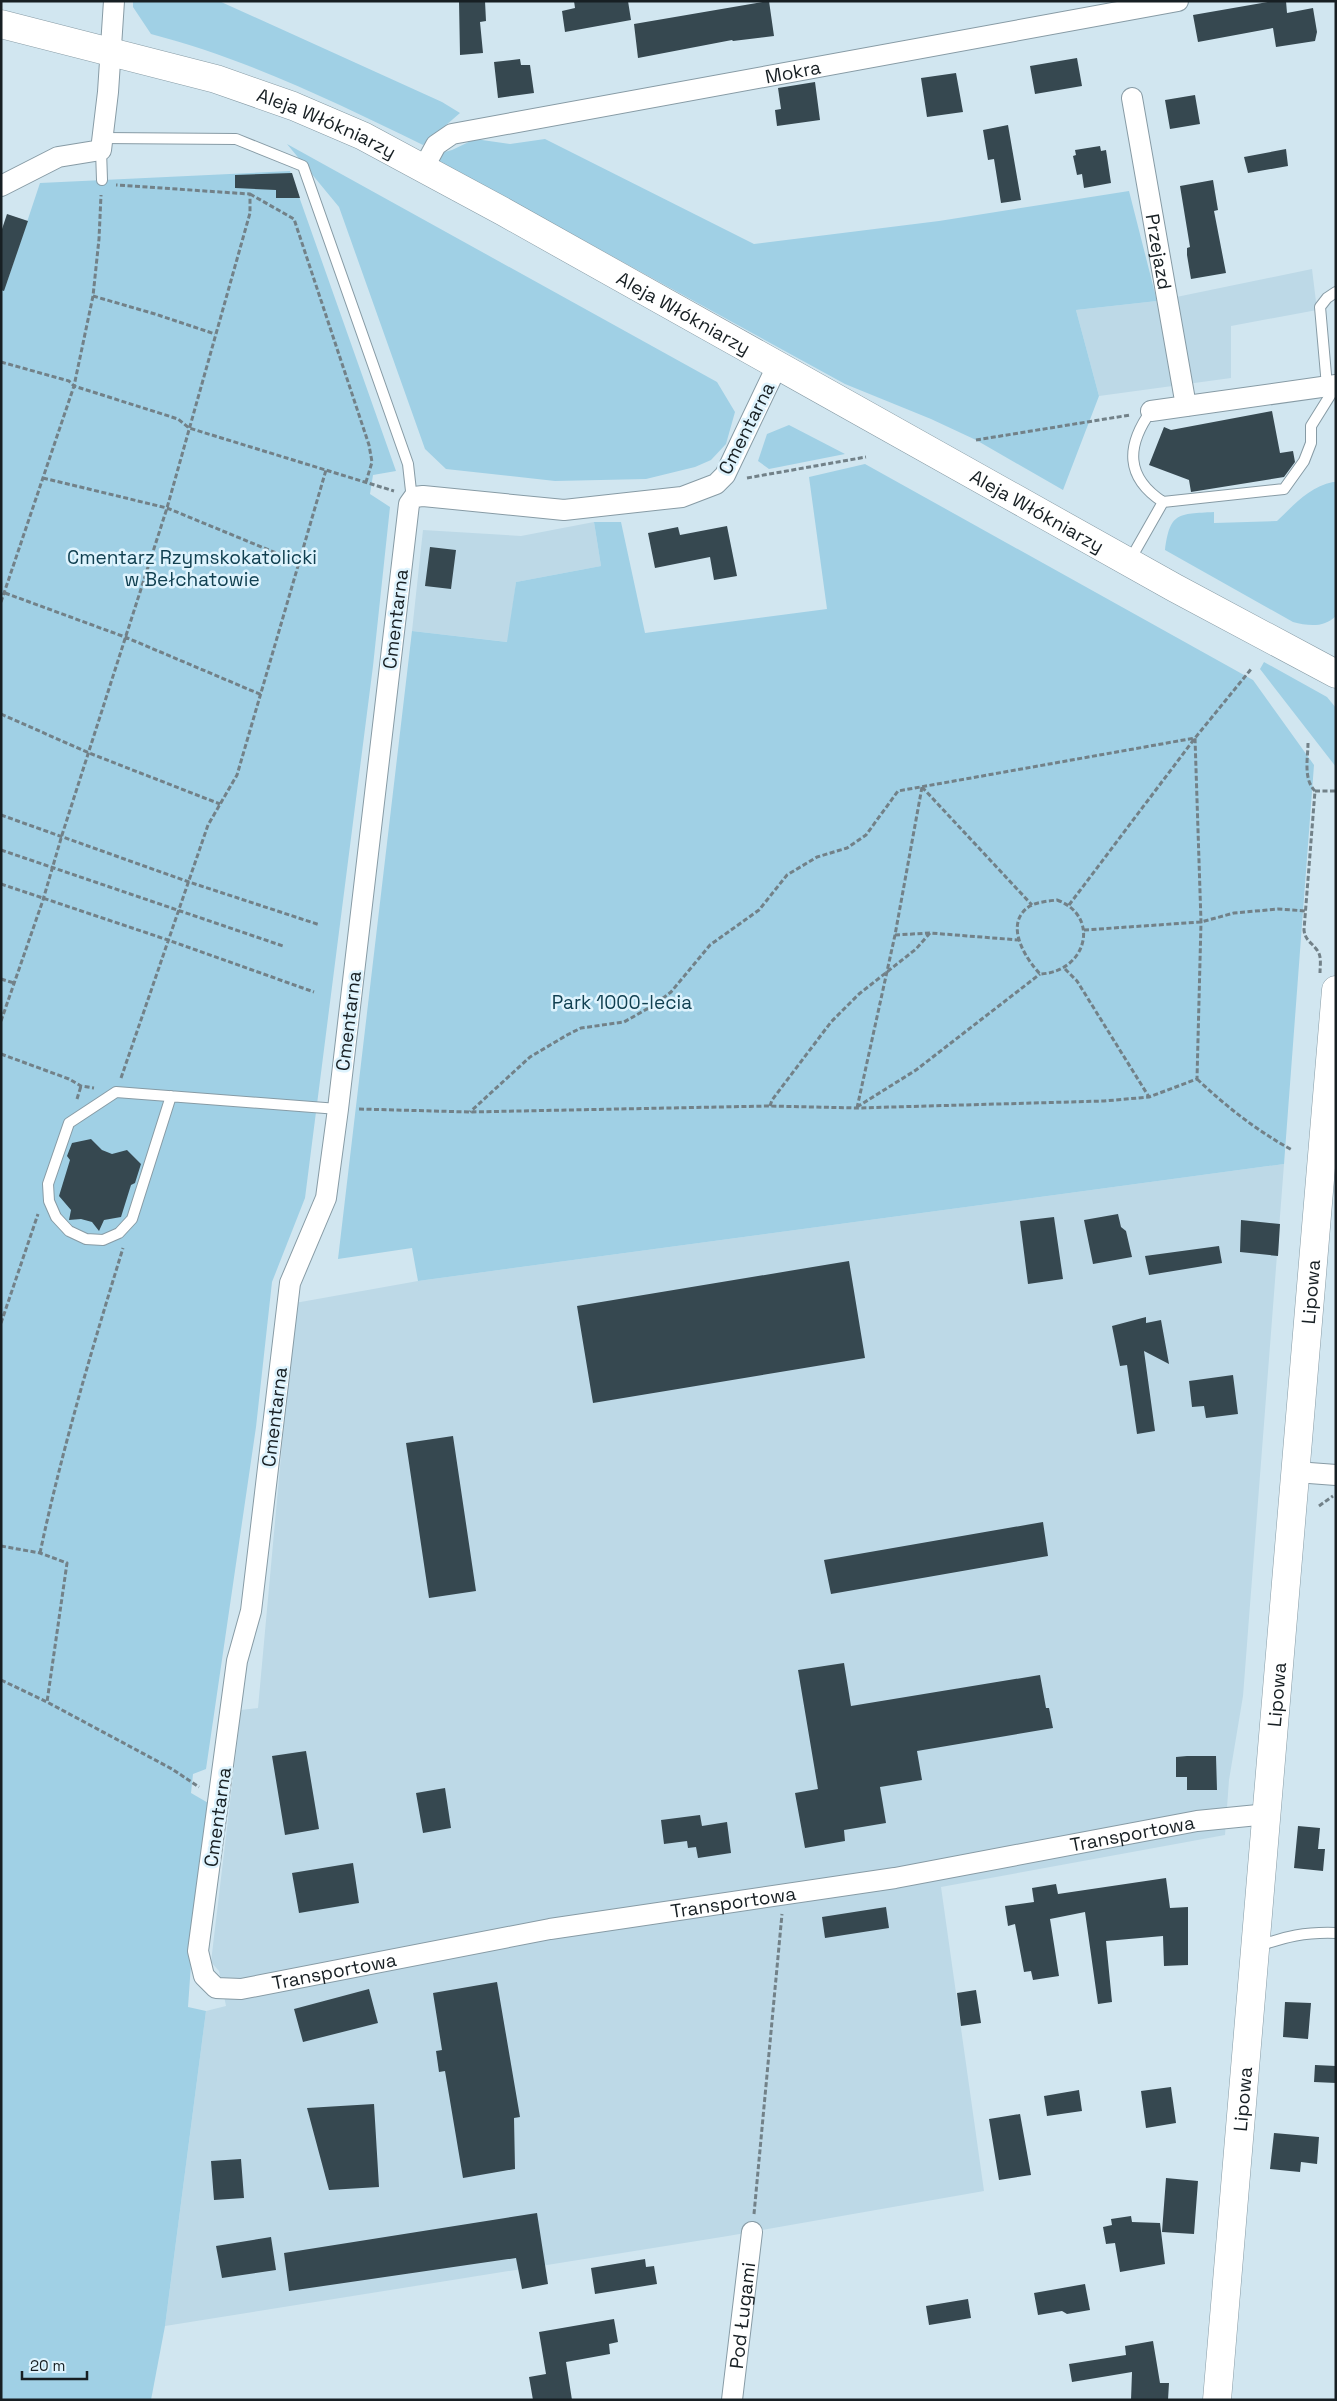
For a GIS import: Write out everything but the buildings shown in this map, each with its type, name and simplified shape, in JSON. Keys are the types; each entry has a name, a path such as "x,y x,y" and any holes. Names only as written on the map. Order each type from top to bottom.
{"main road":[{"name":"Aleja Włókniarzy","path":"1,24 216,79 293,106 363,136 778,364 1129,562 1336,674"},
{"name":"Lipowa","path":"1217,2400 1268,1814 1336,990"}],"street":[{"path":"1,186 58,157 101,144 108,92 114,1"},
{"name":"Mokra","path":"424,168 436,145 452,134 1178,1"},
{"name":"Przejazd","path":"1132,98 1186,406"},
{"name":"Cmentarna","path":"204,1976 198,1952 220,1799 236,1661 251,1611 290,1283 326,1198 409,504 414,497 564,510 682,498 716,484 730,465 778,364"},
{"path":"1151,411 1333,385"},
{"path":"1296,1472 1336,1475"},
{"name":"Transportowa","path":"204,1976 216,1988 241,1989 550,1929 895,1878 1197,1821 1268,1814"},
{"name":"Pod Ługami","path":"732,2400 752,2232"}],"lane":[{"path":"101,182 101,144 236,139 303,166 408,464 411,491 414,497"},
{"path":"1151,411 1135,439 1134,467 1143,486 1163,502 1284,488 1304,460 1311,443 1311,426 1333,385 1320,307 1327,298 1336,292"},
{"path":"1129,562 1163,502"},
{"path":"171,1096 132,1219 119,1233 103,1240 86,1239 69,1231 56,1217 49,1201 48,1184 69,1123 116,1092 171,1096 338,1109"},
{"path":"1256,1948 1275,1940 1306,1932 1336,1933"}],"path":[{"path":"1,602 74,386 93,296 99,239 101,182 250,194 294,219 370,445 372,462 366,482"},
{"path":"1,1021 43,900 167,508 250,213 250,194"},
{"path":"93,296 215,334"},
{"path":"1,362 69,380 74,386 178,419 189,428 414,497"},
{"path":"976,440 1151,411"},
{"path":"716,484 866,457"},
{"path":"1,1054 69,1079 81,1086 116,1092 208,825 237,775 326,470"},
{"path":"43,478 167,508 298,562"},
{"path":"4,593 125,637 262,694"},
{"path":"1069,905 1195,738 1252,668"},
{"path":"1,714 90,753 220,804"},
{"path":"470,1112 530,1057 567,1035 580,1028 624,1022 654,1005 671,992 710,945 759,910 787,875 817,857 853,844 870,830 898,790 1195,738"},
{"path":"1195,738 1201,922 1197,1079 1231,1111 1264,1134 1292,1150"},
{"path":"922,787 1032,905"},
{"path":"857,1108 895,935 922,787"},
{"path":"1315,791 1336,791"},
{"path":"1,814 189,882 320,925"},
{"path":"1,850 283,946"},
{"path":"1,884 43,900 168,940 314,992"},
{"path":"857,1108 916,1070 1040,974 1065,969 1074,961 1081,948 1084,930 1069,905 1057,900 1032,905 1026,910 1019,923 1019,940 1027,959 1040,974"},
{"path":"1084,930 1201,922 1234,913 1278,909 1306,911"},
{"path":"895,935 930,933 1019,940"},
{"path":"770,1106 772,1100 831,1022 859,994 916,948 930,933"},
{"path":"1065,969 1077,981 1149,1097"},
{"path":"1,979 14,984"},
{"path":"338,1109 470,1112 770,1106 857,1108 1094,1102 1149,1097 1197,1079"},
{"path":"1,1323 48,1184"},
{"path":"40,1553 56,1477 78,1394 132,1219"},
{"path":"1319,1506 1336,1494"},
{"path":"1,1546 40,1553 67,1563 47,1702"},
{"path":"1,1680 172,1768 192,1783 220,1799"},
{"path":"752,2232 784,1895"}],"shaded area":[{"path":"1312,269 1317,310 1231,326 1231,378 1099,396 1076,310 1157,301"},
{"path":"594,522 601,566 516,582 508,642 412,631 423,530 521,536"},
{"path":"1284,1164 1243,1696 1229,1780 1225,1835 941,1887 984,2191 728,2236 165,2326 206,2011 226,2006 219,1971 211,1962 241,1710 258,1708 295,1303 418,1281"}],"green space":[{"path":"133,1 219,1 442,102 460,113 423,145 357,113 256,69 187,44 151,34 133,7"},
{"path":"475,139 510,144 545,139 754,244 939,221 1129,191 1157,301 1076,310 1099,396 1063,490 976,440 931,419 845,384 430,156 452,150"},
{"path":"287,144 717,382 735,412 726,444 711,460 695,467 646,479 555,481 446,469 425,449 339,207"},
{"name":"Cmentarz Rzymskokatolicki w Bełchatowie","path":"290,171 396,471 373,475 370,494 390,507 373,666 305,1198 272,1282 256,1427 206,1769 193,1774 191,1793 210,1804 191,1964 188,2007 206,2011 165,2326 151,2400 1,2400 1,280 7,282 40,183"},
{"path":"789,425 845,454 769,469 758,461 767,434"},
{"name":"Park 1000-lecia","path":"865,464 1253,680 1314,765 1284,1164 418,1281 412,1248 338,1259 412,631 507,642 516,582 601,566 594,522 621,522 645,633 827,609 809,477"},
{"path":"1336,482 1336,616 1326,623 1310,625 1293,622 1165,550 1173,522 1184,515 1214,512 1214,523 1277,521 1309,492 1324,484"},
{"path":"1264,662 1327,697 1336,708 1336,767 1260,669"}]}
